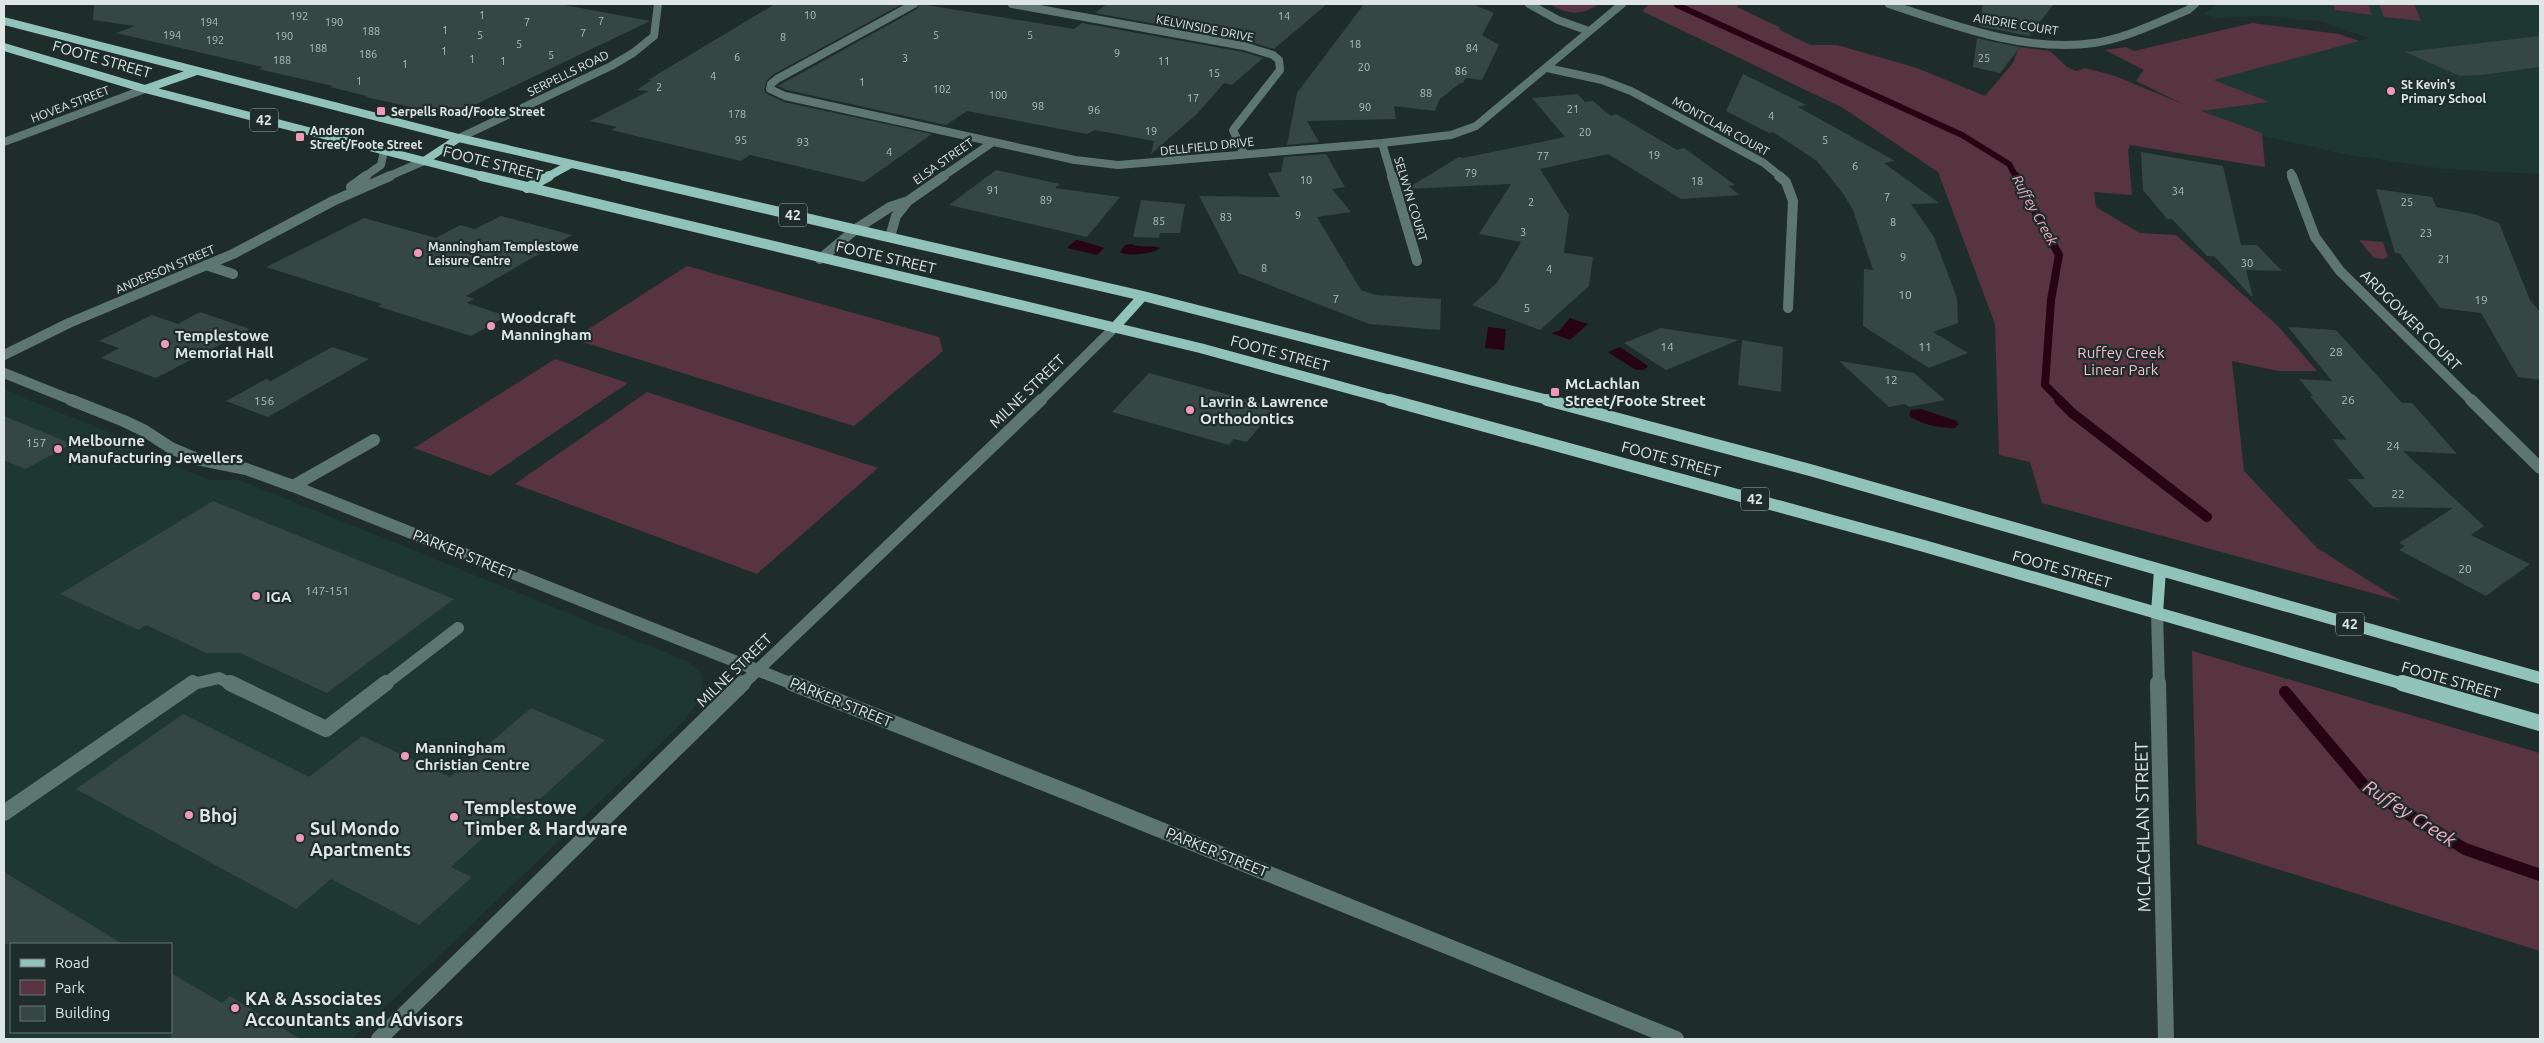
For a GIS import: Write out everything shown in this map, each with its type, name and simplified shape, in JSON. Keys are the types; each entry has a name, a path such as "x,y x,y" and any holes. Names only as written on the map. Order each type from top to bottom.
{"main road":[{"name":"FOOTE STREET","path":"4,21 194,72 459,138 1142,296 1810,470 2540,678"},
{"name":"FOOTE STREET","path":"4,47 145,89 384,152 820,259 1200,348 1924,546 2540,723"},
{"path":"145,89 194,72"},
{"path":"424,161 459,138"},
{"path":"528,188 571,164"},
{"path":"1114,328 1142,296"},
{"path":"2157,614 2160,570"}],"street":[{"name":"SERPELLS ROAD","path":"459,138 611,66 633,53 654,36 658,4"},
{"name":"DELLFIELD DRIVE","path":"914,4 777,79 771,84 770,89 785,96 1075,160 1118,164 1162,163 1244,154 1382,143 1451,134 1476,126 1622,4"},
{"name":"KELVINSIDE DRIVE","path":"1012,4 1244,46 1273,55 1280,60 1280,70 1234,130 1244,154"},
{"path":"1529,4 1558,20 1589,31"},
{"name":"AIRDRIE COURT","path":"1889,4 1980,31 2037,41 2071,44 2093,43 2120,37 2188,10 2195,4"},
{"name":"MONTCLAIR COURT","path":"1547,68 1602,80 1631,91 1764,163 1786,182 1793,201 1788,308"},
{"name":"HOVEA STREET","path":"4,142 145,89"},
{"name":"ELSA STREET","path":"820,259 856,230 890,208 908,201 993,142"},
{"name":"SELWYN COURT","path":"1382,143 1417,261"},
{"name":"ANDERSON STREET","path":"333,201 381,165 384,152"},
{"name":"ANDERSON STREET","path":"4,355 69,324 233,254 333,201 424,161"},
{"name":"ARDGOWER COURT","path":"2291,174 2315,237 2340,271 2540,468"},
{"name":"ELSA STREET","path":"890,237 896,216 908,201"},
{"path":"206,265 234,274"},
{"name":"MILNE STREET","path":"379,1039 758,669 1087,356 1114,328"},
{"name":"PARKER STREET","path":"4,373 124,421 145,431 171,448 197,459 261,474 293,486 1394,923 1676,1039"},
{"path":"293,486 374,440"},
{"name":"MCLACHLAN STREET","path":"2157,614 2166,1039"},
{"path":"4,813 190,684 219,678 326,729 458,628"}],"shaded area":[{"name":"St Kevin's Primary School","path":"2217,4 2540,4 2540,174 2444,169 2350,155 2263,136 2262,133 2200,111 2268,102 2213,80 2369,38 2320,21 2265,16 2218,18 2203,14"},
{"path":"1076,240 1104,248 1097,255 1067,248"},
{"path":"1131,244 1160,248 1152,252 1140,254 1124,254 1120,252 1125,245"},
{"path":"1570,318 1588,324 1570,340 1551,333 1559,331"},
{"path":"1488,327 1506,329 1504,350 1485,348"},
{"path":"1620,347 1648,366 1644,370 1636,370 1608,352"},
{"path":"4,390 116,435 126,447 210,480 239,480 687,661 702,674 703,692 699,701 682,723 352,1039 4,1039"},
{"path":"1921,409 1957,421 1958,425 1955,428 1938,427 1918,421 1909,415 1911,410"}],"green space":[{"path":"1550,4 1599,4 1586,11 1574,13"},
{"name":"Ruffey Creek Linear Park","path":"1649,4 1739,4 1737,7 1781,28 1778,29 1810,45 1837,45 1917,68 1985,96 2013,63 2019,47 2050,51 2067,67 2076,71 2085,68 2115,76 2185,105 2136,81 2144,70 2105,50 2126,47 2134,51 2252,23 2339,34 2359,41 2214,80 2269,102 2201,111 2262,133 2265,167 2130,145 2128,150 2132,195 2094,192 2096,207 2140,233 2176,235 2278,326 2317,371 2278,371 2232,361 2244,471 2317,548 2401,601 2042,503 2030,462 1999,455 1995,324 1938,172 1843,108 1642,11"},
{"path":"2333,4 2368,4 2372,15 2335,10"},
{"path":"2379,4 2414,4 2421,21 2384,17"},
{"path":"2359,240 2383,242 2388,257 2383,259 2374,258"},
{"path":"687,266 939,337 943,351 854,426 573,339"},
{"path":"555,359 628,383 490,476 414,448"},
{"path":"647,392 878,468 757,574 515,484"},
{"path":"2192,651 2540,753 2540,951 2197,844"}],"building":[{"path":"94,4 559,4 650,21 460,112 451,110 444,114 365,97 367,96 330,87 333,86 258,69 263,67 116,33 135,26 93,20"},
{"path":"775,4 902,4 774,74 767,80 764,90 767,94 784,102 932,134 864,182 750,155 741,161 611,130 617,127 590,121 649,91 637,90 652,80 648,80"},
{"path":"920,4 1074,29 1082,23 1243,52 1263,58 1232,85 1224,83 1197,114 1151,154 1154,141 1095,130 1087,134 967,111 946,125 787,90 778,86 917,9"},
{"path":"1107,4 1327,4 1274,49 1245,40 1095,13"},
{"path":"1364,4 1472,4 1494,13 1482,35 1499,45 1482,80 1466,78 1463,83 1460,83 1439,100 1435,111 1394,106 1396,119 1307,121 1319,142 1287,145 1297,93"},
{"path":"1983,4 2054,4 2029,36 1979,26"},
{"path":"2540,36 2540,67 2482,75 2460,76 2405,52"},
{"path":"1977,38 2020,47 2000,73 1973,67"},
{"path":"1743,74 1806,105 1798,107 1895,161 1884,163 1939,203 1911,204 1934,237 1957,298 1958,323 1933,332 1968,353 1929,368 1863,326 1864,269 1873,270 1853,210 1842,192 1817,161 1773,132 1769,133 1726,111"},
{"path":"1578,94 1585,102 1593,101 1611,116 1616,114 1677,150 1684,148 1735,185 1728,186 1740,195 1681,199 1608,154 1540,169 1569,215 1564,253 1593,257 1589,286 1540,330 1472,305 1497,283 1521,242 1479,234 1511,184 1406,189 1459,157 1463,158 1565,137 1532,98"},
{"path":"2141,152 2223,166 2241,245 2257,245 2282,271 2246,270 2253,298 2214,256 2207,256 2172,219 2167,219 2143,190"},
{"path":"1326,154 1345,187 1332,189 1351,212 1317,217 1361,290 1376,295 1441,299 1440,330 1369,324 1239,273 1199,196 1280,197 1268,173 1281,172 1284,157"},
{"path":"996,170 1060,184 1055,188 1120,197 1087,237 949,205"},
{"path":"2376,189 2432,197 2436,207 2474,214 2499,223 2530,300 2540,312 2540,380 2518,377 2481,313 2440,308 2399,253 2395,253"},
{"path":"1141,200 1185,204 1180,233 1160,233 1159,238 1133,237"},
{"name":"Manningham Templestowe Leisure Centre","path":"501,216 572,235 466,296 474,299 467,303 506,316 471,336 377,306 382,304 266,267 364,218 436,238 460,225 475,229"},
{"name":"Templestowe Memorial Hall","path":"200,312 250,329 156,378 101,358 119,348 99,341 152,315 178,324"},
{"path":"2288,327 2336,330 2402,403 2412,403 2457,454 2403,451 2484,526 2471,535 2530,564 2486,596 2399,550 2405,546 2399,543 2453,508 2373,507 2347,479 2365,479 2332,439 2347,440 2310,396 2313,396 2299,379 2332,381"},
{"path":"1661,328 1739,340 1666,370 1624,343"},
{"path":"1742,340 1783,347 1781,392 1738,385"},
{"path":"332,347 369,359 268,417 226,401 266,379 271,381"},
{"path":"1839,361 1914,373 1945,400 1909,407 1905,404 1889,407"},
{"name":"Lavrin & Lawrence Orthodontics","path":"1149,373 1263,404 1260,408 1272,411 1247,442 1234,439 1229,445 1112,412"},
{"path":"4,416 72,444 25,469 4,460"},
{"name":"IGA","path":"213,501 454,599 327,693 240,653 206,653 146,625 139,630 60,594"},
{"path":"531,708 605,740 518,819 508,815 451,867 472,877 419,925 331,879 296,909 76,789 183,714 309,777 362,736 450,777"},
{"path":"4,872 121,943 10,943 4,944"},
{"path":"172,974 222,1003 230,996 300,1039 171,1039"}],"waterway":[{"name":"Ruffey Creek","path":"1677,5 1962,135 2009,164 2016,177"},
{"name":"Ruffey Creek","path":"2016,176 2059,255 2051,300 2045,385 2061,401"},
{"name":"Ruffey Creek","path":"2059,400 2072,413 2207,517"},
{"name":"Ruffey Creek","path":"2285,692 2366,788 2465,849 2540,875"}],"place":[{"name":"St Kevin's Primary School","path":"2391,91"},
{"name":"Serpells Road/Foote Street","path":"381,111"},
{"name":"Anderson Street/Foote Street","path":"300,137"},
{"name":"Manningham Templestowe Leisure Centre","path":"418,253"},
{"name":"Woodcraft Manningham","path":"491,326"},
{"name":"Templestowe Memorial Hall","path":"165,344"},
{"name":"McLachlan Street/Foote Street","path":"1555,392"},
{"name":"Lavrin & Lawrence Orthodontics","path":"1190,410"},
{"name":"Melbourne Manufacturing Jewellers","path":"58,449"},
{"name":"IGA","path":"256,596"},
{"name":"Manningham Christian Centre","path":"405,756"},
{"name":"Bhoj","path":"189,815"},
{"name":"Templestowe Timber & Hardware","path":"454,817"},
{"name":"Sul Mondo Apartments","path":"300,838"},
{"name":"KA & Associates Accountants and Advisors","path":"235,1008"}]}
